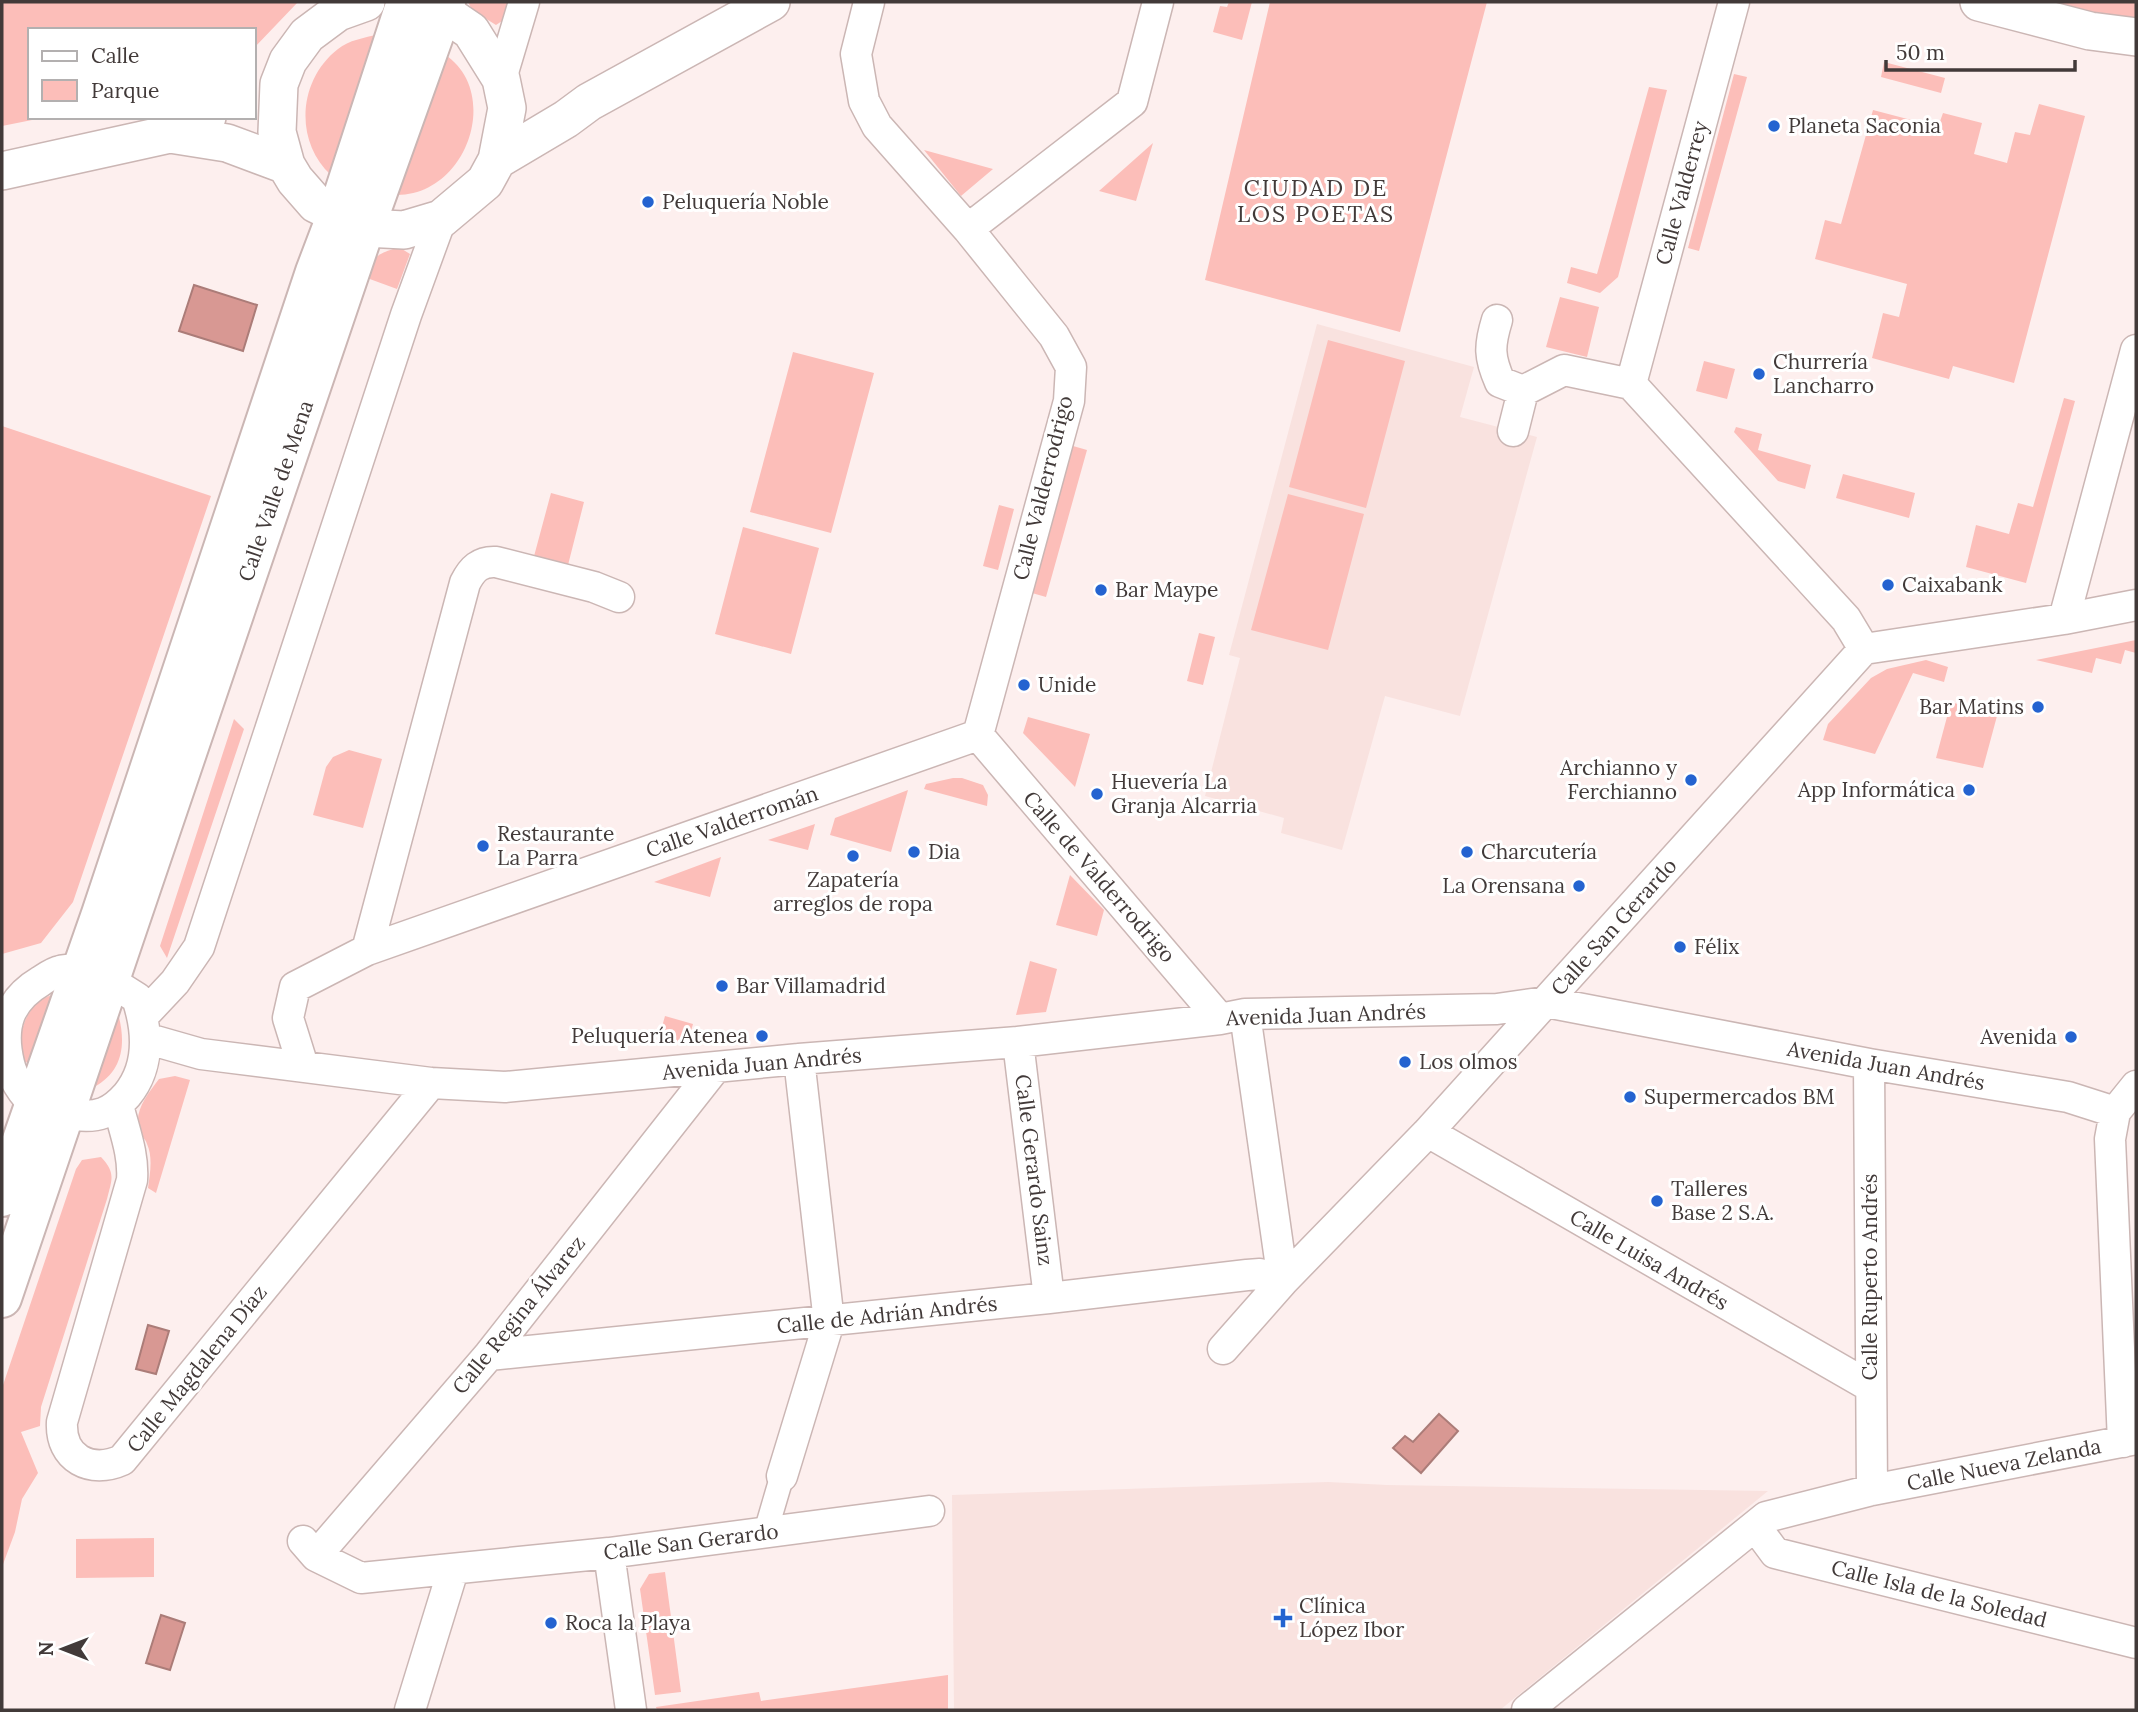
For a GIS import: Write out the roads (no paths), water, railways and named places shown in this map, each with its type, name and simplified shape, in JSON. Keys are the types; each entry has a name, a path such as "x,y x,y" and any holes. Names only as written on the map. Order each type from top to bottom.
{"main road":[{"name":"Calle Valle de Mena","path":"351,221 406,2"},
{"name":"Calle Valle de Mena","path":"2,1297 49,1108 351,221 435,5"},
{"name":"Calle Valle de Mena","path":"2,1197 49,1108"}],"street":[{"path":"350,5 307,35 266,90 286,164 295,180 316,204 351,221 404,230 441,219 485,182 497,160 506,108 501,79 524,2"},
{"path":"497,160 566,119 589,102 771,2"},
{"name":"Calle Valderrodrigo","path":"869,2 856,54 864,101 877,126 968,229 1054,336 1071,367 1069,401 978,735"},
{"path":"968,229 1132,102 1158,2"},
{"name":"Calle Valderrey","path":"1631,384 1734,2"},
{"path":"1979,2 2090,31 2136,37"},
{"path":"435,5 471,31 517,101 542,104 589,102"},
{"path":"2,171 170,134 203,119"},
{"path":"170,134 226,143 286,164"},
{"path":"144,1038 137,998 96,975 58,971 15,987 10,1010 3,1023 5,1051 12,1075 49,1108 94,1118 118,1105 135,1084 144,1038 175,982 199,947 406,315 441,219"},
{"path":"1494,330 1491,362 1500,382 1523,391 1564,370 1631,384 1872,649 2136,605"},
{"path":"2064,619 2136,349"},
{"path":"1513,431 1523,391"},
{"path":"367,950 465,583 471,570 487,561 496,562 594,587 619,597"},
{"name":"Calle San Gerardo","path":"1223,1349 1283,1281 1428,1132 1872,649"},
{"name":"Calle Valderromán","path":"303,1066 288,1018 295,987 367,950 978,735"},
{"name":"Calle de Valderrodrigo","path":"978,735 1233,1016"},
{"name":"Avenida Juan Andrés","path":"144,1038 201,1054 431,1083 505,1087 799,1059 1018,1042 1233,1016 1497,1009 1546,1002 1869,1064 2068,1097 2115,1112"},
{"path":"1233,1016 1283,1281"},
{"name":"Calle Gerardo Sainz","path":"1018,1042 1049,1298"},
{"path":"765,1534 829,1322 799,1059"},
{"name":"Calle Ruperto Andrés","path":"1869,1064 1872,1490"},
{"name":"Calle Regina Álvarez","path":"309,1549 489,1355 716,1069"},
{"name":"Calle Magdalena Díaz","path":"118,1105 133,1160 132,1180 62,1430 69,1451 78,1459 96,1467 112,1465 122,1460 431,1083"},
{"path":"2130,1440 2125,1182 2110,1139 2115,1112 2136,1086"},
{"name":"Calle Luisa Andrés","path":"1428,1132 1871,1387"},
{"name":"Calle de Adrián Andrés","path":"489,1355 829,1322 1260,1274 1283,1281"},
{"name":"Calle Nueva Zelanda","path":"1527,1710 1766,1517 1872,1490 2130,1440"},
{"name":"Calle San Gerardo","path":"309,1549 361,1578 609,1553 929,1511"},
{"name":"Calle Isla de la Soledad","path":"1755,1525 1775,1553 2136,1643"},
{"path":"609,1553 631,1710"},
{"path":"411,1710 453,1570"}],"place":[{"name":"Planeta Saconia","path":"1774,126"},
{"name":"Peluquería Noble","path":"648,202"},
{"name":"Churrería Lancharro","path":"1759,374"},
{"name":"Caixabank","path":"1888,585"},
{"name":"Bar Maype","path":"1101,590"},
{"name":"Unide","path":"1024,685"},
{"name":"Bar Matins","path":"2038,707"},
{"name":"Archianno y Ferchianno","path":"1691,780"},
{"name":"App Informática","path":"1969,790"},
{"name":"Huevería La Granja Alcarria","path":"1097,794"},
{"name":"Restaurante La Parra","path":"483,846"},
{"name":"Dia","path":"914,852"},
{"name":"Charcutería","path":"1467,852"},
{"name":"Zapatería arreglos de ropa","path":"853,856"},
{"name":"La Orensana","path":"1579,886"},
{"name":"Félix","path":"1680,947"},
{"name":"Bar Villamadrid","path":"722,986"},
{"name":"Peluquería Atenea","path":"762,1036"},
{"name":"Avenida","path":"2071,1037"},
{"name":"Los olmos","path":"1405,1062"},
{"name":"Supermercados BM","path":"1630,1097"},
{"name":"Talleres Base 2 S.A.","path":"1657,1201"},
{"name":"Clínica López Ibor","path":"1283,1618"},
{"name":"Roca la Playa","path":"551,1623"}],"district":[{"name":"CIUDAD DE LOS POETAS","path":"1316,201"}]}
